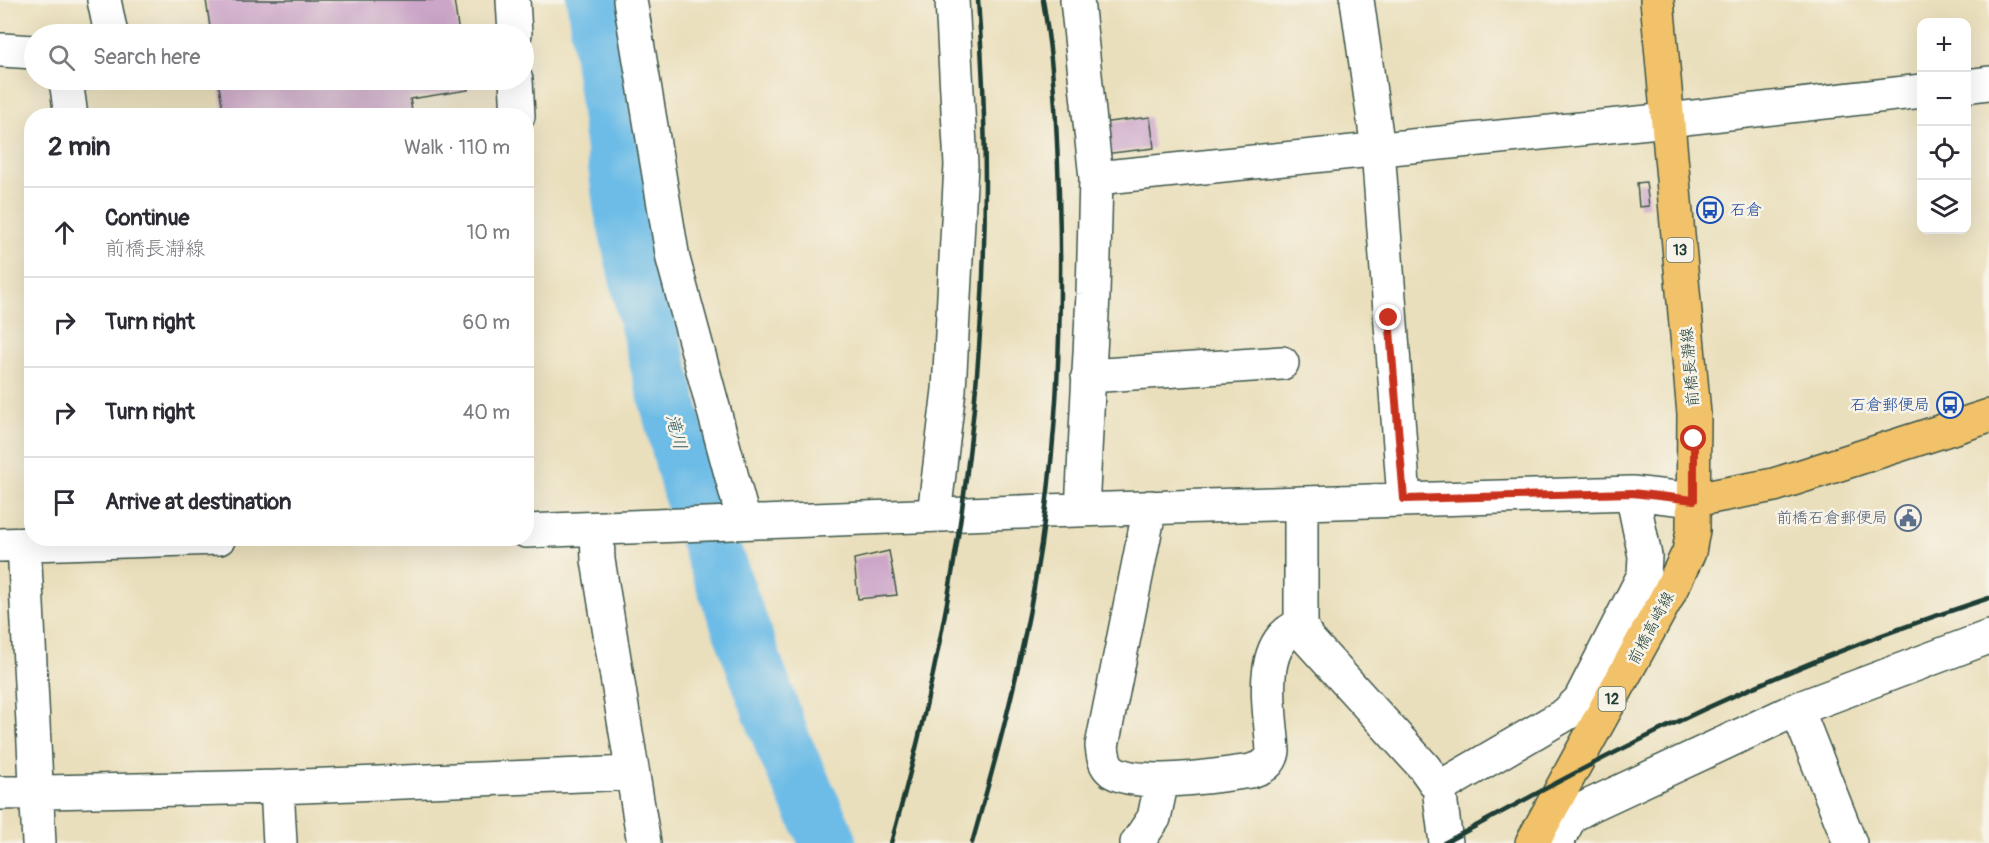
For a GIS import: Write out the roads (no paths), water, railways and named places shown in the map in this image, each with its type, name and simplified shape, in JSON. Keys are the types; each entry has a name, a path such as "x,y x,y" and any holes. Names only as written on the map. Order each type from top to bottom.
{"main road":[{"name":"前橋長瀞線","path":"1658,0 1694,414 1694,500"},
{"path":"1694,500 1774,485 1989,416"},
{"name":"前橋高崎線","path":"1532,843 1647,636 1685,561 1693,530 1694,500"}],"street":[{"path":"104,0 109,24"},
{"path":"513,0 514,24"},
{"path":"630,0 673,259 744,522"},
{"path":"934,515 949,390 961,165 952,0"},
{"path":"1077,0 1096,178 1082,510"},
{"path":"1357,0 1378,149 1404,499"},
{"path":"2,50 24,51"},
{"path":"1971,85 1989,83"},
{"path":"67,90 70,108"},
{"path":"517,90 518,108"},
{"path":"1096,178 1668,120 1917,92"},
{"path":"1088,376 1282,363"},
{"path":"1439,788 1566,714 1580,700 1644,575 1645,556 1632,493"},
{"path":"534,531 1404,499 1632,493 1694,500"},
{"path":"1300,503 1301,625 1307,638 1424,767 1439,788 1446,843"},
{"path":"1150,507 1102,746 1103,758 1110,770 1119,774 1162,780 1251,771 1265,766 1271,759 1272,733 1267,695 1269,669 1279,642 1287,630 1301,625"},
{"path":"597,530 598,560 644,843"},
{"path":"12,544 37,792 39,843"},
{"path":"1556,843 1571,816 1588,807 1797,709 1989,637"},
{"path":"1797,709 1850,843"},
{"path":"0,793 277,787 631,773"},
{"path":"1137,843 1154,818 1162,780"},
{"path":"277,787 280,843"}],"waterway":[{"name":"滝川","path":"595,0 622,208 647,319 690,489 784,746 829,843"}],"railway":[{"path":"891,843 918,739 941,635 959,530 972,425 981,320 985,214 984,107 978,0"},
{"path":"972,843 990,780 1028,620 1042,538 1053,441 1059,342 1059,194 1056,121 1043,0"},
{"path":"1444,843 1603,758 1715,704 1851,647 1989,598"}],"place":[{"name":"石倉","path":"1710,210"},
{"name":"石倉郵便局","path":"1950,405"},
{"name":"前橋石倉郵便局","path":"1908,518"}]}
